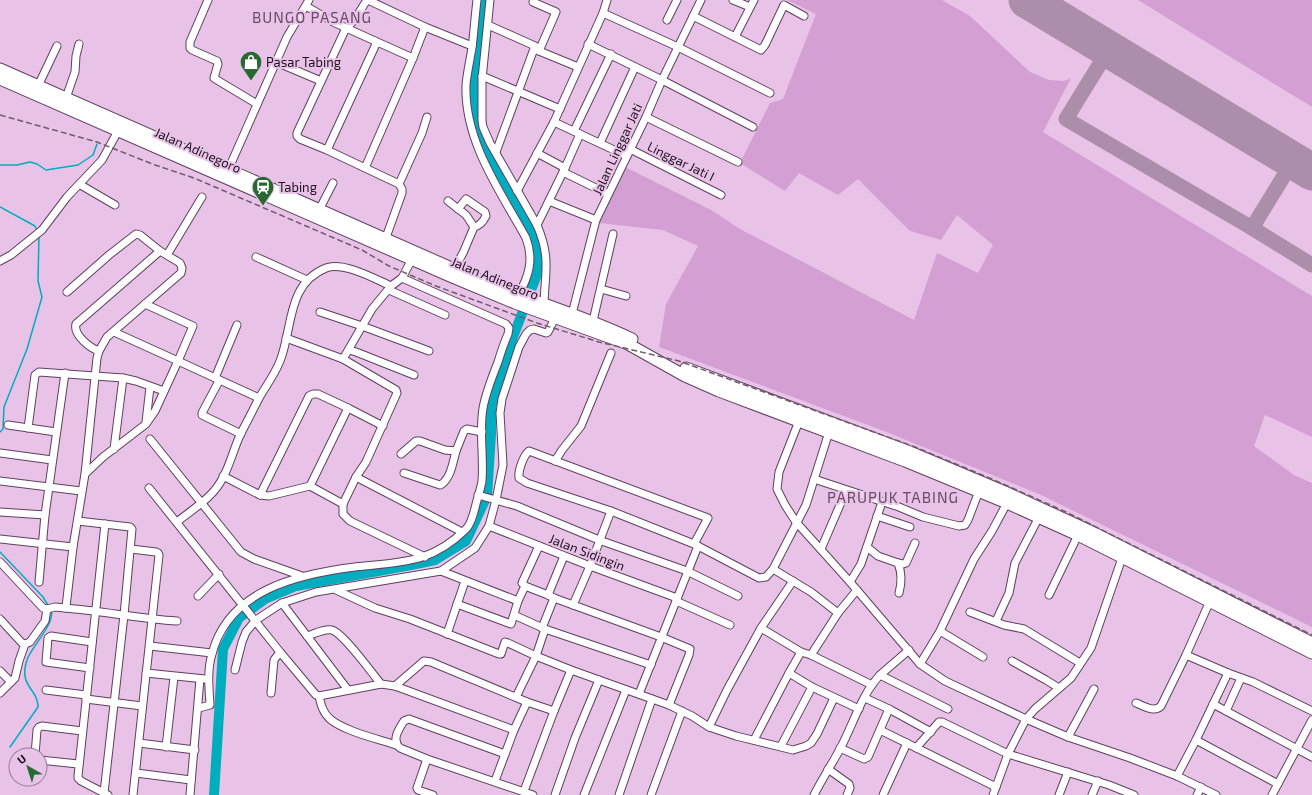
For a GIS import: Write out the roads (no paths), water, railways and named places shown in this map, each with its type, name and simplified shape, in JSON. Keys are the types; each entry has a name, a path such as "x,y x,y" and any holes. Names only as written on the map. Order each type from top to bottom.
{"highway":[{"name":"Jalan Adinegoro","path":"0,70 229,168 319,210 412,259 452,272"},
{"name":"Jalan Adinegoro","path":"0,79 465,278 541,306"},
{"path":"541,306 593,321 631,338 719,391 798,421 908,457 1078,536 1090,536 1122,558 1210,601 1266,624"},
{"path":"541,306 555,318 628,344 687,373 908,457 1005,492 1266,624 1312,653"},
{"path":"1284,634 1312,643"}],"street":[{"path":"208,0 190,42 190,48 217,61 218,64 214,78 257,104"},
{"path":"384,243 402,193 402,189 398,184 327,150 300,139 297,136 297,133 346,28 355,20 362,6 368,0 425,27 472,46"},
{"path":"477,0 466,84 470,123 473,136 491,174 530,248 529,271 517,298"},
{"path":"490,0 482,76 483,127 537,225 544,244 547,265 541,306"},
{"path":"517,191 554,122 603,13 607,0"},
{"path":"667,20 677,0"},
{"name":"Jalan Linggar Jati","path":"572,314 596,220 701,0"},
{"path":"733,0 750,8"},
{"path":"735,37 754,0"},
{"path":"496,152 518,91 556,12 533,2"},
{"path":"229,168 287,38 307,3 346,28 413,58"},
{"path":"693,16 759,49 762,49 765,45 781,3 804,16"},
{"path":"603,13 678,47 770,93"},
{"path":"488,25 578,67"},
{"path":"365,168 425,27"},
{"path":"327,150 376,44 376,41"},
{"path":"66,98 75,72 79,44"},
{"path":"588,44 611,54 753,127"},
{"path":"38,86 58,46"},
{"path":"537,225 564,170 577,132 611,54"},
{"path":"276,62 321,81"},
{"path":"600,143 635,67"},
{"path":"482,76 560,109"},
{"path":"398,184 422,134 427,117"},
{"path":"646,117 738,162"},
{"name":"Linggar Jati I","path":"554,122 600,143 629,152 721,195"},
{"path":"0,261 11,255 42,230 79,184 102,160 118,130"},
{"path":"537,153 564,170 608,194"},
{"path":"319,210 333,183"},
{"path":"79,184 115,205"},
{"path":"167,255 202,197"},
{"path":"458,209 466,199 485,212 486,216 482,223 479,226 474,227"},
{"path":"448,201 466,215 474,227"},
{"path":"549,201 596,220"},
{"path":"452,272 463,253 474,227"},
{"path":"66,608 73,546 84,474 96,358 107,337 181,273 182,268 180,263 160,251 140,235 136,234 67,292"},
{"path":"593,321 613,234"},
{"path":"99,351 87,345 76,329 76,324 160,251"},
{"path":"256,257 307,280"},
{"path":"343,359 375,305 390,288 402,278 412,259"},
{"path":"177,522 214,491 223,476 241,434 259,398 278,367 283,355 294,301 307,280 325,268 331,266 350,269 445,315"},
{"path":"199,708 210,705 209,678 212,653 219,635 228,620 243,605 257,595 302,576 425,557 451,543 467,528 471,520 482,482 483,408 509,328 506,324 402,278"},
{"path":"601,289 626,296"},
{"path":"84,474 146,424 155,411 193,328 193,325 145,304"},
{"path":"320,312 429,351"},
{"path":"235,670 244,637 255,619 282,603 308,594 441,571 475,548 489,526 503,465 500,413 502,399 518,347 530,330 534,329 546,333 548,332 555,318"},
{"path":"237,325 202,415 241,434"},
{"path":"114,332 259,398"},
{"path":"286,338 343,359 396,390 397,393 383,426 366,462 343,504 343,514 350,521 425,557"},
{"path":"349,350 414,375"},
{"path":"555,461 581,426 610,352"},
{"path":"28,428 35,375 37,372 123,378 164,391"},
{"path":"39,582 45,515 65,373"},
{"path":"114,449 123,378"},
{"path":"146,424 150,387"},
{"path":"260,495 309,396 318,394 383,426"},
{"path":"310,486 348,408"},
{"path":"798,421 779,472 777,488 785,505 796,522 857,590 920,664 945,681 1026,719 1068,737 1177,776 1216,795"},
{"path":"8,425 56,432"},
{"path":"404,473 440,485 442,484 447,478 453,464 456,451 464,431 467,429 482,432"},
{"path":"638,694 652,665 696,545 708,518 529,451 528,452 518,473 519,478 527,483 611,511 696,545 759,578 766,577 773,569 806,505 830,432"},
{"path":"150,439 241,552 302,576"},
{"path":"402,454 416,441 445,450 456,451"},
{"path":"0,453 52,460"},
{"path":"223,476 260,495 268,496 310,486 343,504"},
{"path":"356,478 462,532"},
{"path":"814,479 900,507 923,518 961,526 968,520 979,491"},
{"path":"0,481 81,491"},
{"path":"149,488 280,652 314,693 319,696 324,712 329,718 340,725 396,745 427,759 533,795"},
{"path":"821,549 846,490"},
{"path":"479,496 517,506 600,540 687,571 738,596"},
{"path":"850,582 867,547 882,502"},
{"path":"920,664 940,631 974,559 992,531 1007,503"},
{"path":"573,605 611,511"},
{"path":"0,512 45,515"},
{"path":"877,516 910,527"},
{"path":"996,621 1009,593 1015,564 1039,517"},
{"path":"78,521 105,524 130,527 132,529 106,794 78,778 78,764 105,524"},
{"name":"Jalan Sidingin","path":"489,526 676,600 730,625"},
{"path":"1049,595 1078,536"},
{"path":"0,539 73,546"},
{"path":"867,547 878,556 898,563 906,564 915,543"},
{"path":"539,546 522,583 525,586 687,647 690,651 668,705"},
{"path":"131,550 158,553 150,646 133,795"},
{"path":"516,697 536,656 551,597 564,556"},
{"path":"993,795 1008,754 1026,719 1071,678 1091,648 1122,558"},
{"path":"0,562 43,608 96,610 152,620 177,621"},
{"path":"898,563 901,571 902,585 900,593"},
{"path":"773,569 811,592 838,613"},
{"path":"441,571 518,601"},
{"path":"198,596 219,574"},
{"path":"446,634 466,581"},
{"path":"709,727 727,690 761,628 793,581"},
{"path":"457,604 511,624 518,601 525,586"},
{"path":"336,590 375,608 410,618 446,634 499,654 501,654 505,642 571,670 668,705 682,711 709,727 736,736 793,750 811,743 817,734 834,698"},
{"path":"812,655 838,613 857,590"},
{"path":"1136,703 1151,709 1160,707 1186,655 1210,601"},
{"path":"282,603 348,690"},
{"path":"0,693 15,678 25,644 30,642 45,621 50,608"},
{"path":"970,612 1004,625 1024,629 1080,663"},
{"path":"514,615 543,628 652,665"},
{"path":"0,619 22,643 25,644"},
{"path":"761,628 801,652 812,655 872,685"},
{"path":"307,636 329,630 336,633 359,657 381,684"},
{"path":"940,631 983,657"},
{"path":"90,668 46,662 46,648 48,638 51,636 92,642"},
{"path":"150,646 212,653"},
{"path":"814,795 872,685 880,675 909,650"},
{"path":"271,693 274,660 280,652"},
{"path":"754,740 801,652"},
{"path":"1186,655 1241,678 1312,711"},
{"path":"395,686 424,661 431,662 527,702 554,711"},
{"path":"1012,661 1059,688"},
{"path":"524,791 571,670"},
{"path":"0,671 11,682"},
{"path":"146,673 174,677 200,679 209,678"},
{"path":"789,673 812,687 859,709"},
{"path":"1177,776 1228,673"},
{"path":"880,675 948,709"},
{"path":"166,747 174,677"},
{"path":"1226,711 1241,678"},
{"path":"190,795 199,708 200,679"},
{"path":"555,795 575,738 599,680"},
{"path":"319,696 381,684 395,686 514,730"},
{"path":"781,746 812,687"},
{"path":"1068,737 1094,689"},
{"path":"46,690 142,706"},
{"path":"584,795 626,690"},
{"path":"865,698 889,709 931,732"},
{"path":"619,795 652,699"},
{"path":"495,781 514,730 527,702"},
{"path":"1213,704 1312,757"},
{"path":"840,748 866,759 889,709"},
{"path":"651,795 682,711"},
{"path":"396,745 395,740 400,727 404,721 409,719 505,754"},
{"path":"1272,795 1312,720"},
{"path":"916,748 939,722 944,722 1008,754 1098,781 1126,794 1134,795"},
{"path":"36,747 37,730 39,727 42,726 82,731"},
{"path":"880,730 996,787"},
{"path":"1196,740 1278,784"},
{"path":"139,743 195,750"},
{"path":"883,795 907,744"},
{"path":"427,759 417,788 418,790 433,795"},
{"path":"48,761 78,764"},
{"path":"828,769 849,784 850,788 847,795"},
{"path":"1059,795 1068,772"},
{"path":"136,773 191,780"},
{"path":"1092,795 1098,781"},
{"path":"1197,795 1201,787"}],"waterway":[{"path":"214,795 223,649 239,618 265,599 296,586 435,560 466,541 487,496 491,434 491,407 513,337 538,272 538,250 535,239 486,153 473,117 474,82 484,0"},
{"path":"0,165 17,165 30,162 37,164 46,170 78,165 93,155 97,144"},
{"path":"0,207 35,226 37,230"},
{"path":"0,432 3,429 4,407 27,349 42,297 38,281 39,235"},
{"path":"0,552 43,597 49,607"},
{"path":"10,747 38,707 35,695 27,682 25,669 29,655 47,628 52,615 51,610"}],"railway":[{"path":"0,115 97,142 155,165 194,178 362,250 389,266 436,286 537,323 599,342 679,361 915,447 1066,512 1312,635"}],"place":[{"name":"Pasar Tabing","path":"251,82"},
{"name":"Tabing","path":"263,206"}],"district":[{"name":"BUNGO PASANG","path":"312,17"},
{"name":"PARUPUK TABING","path":"893,497"}]}
